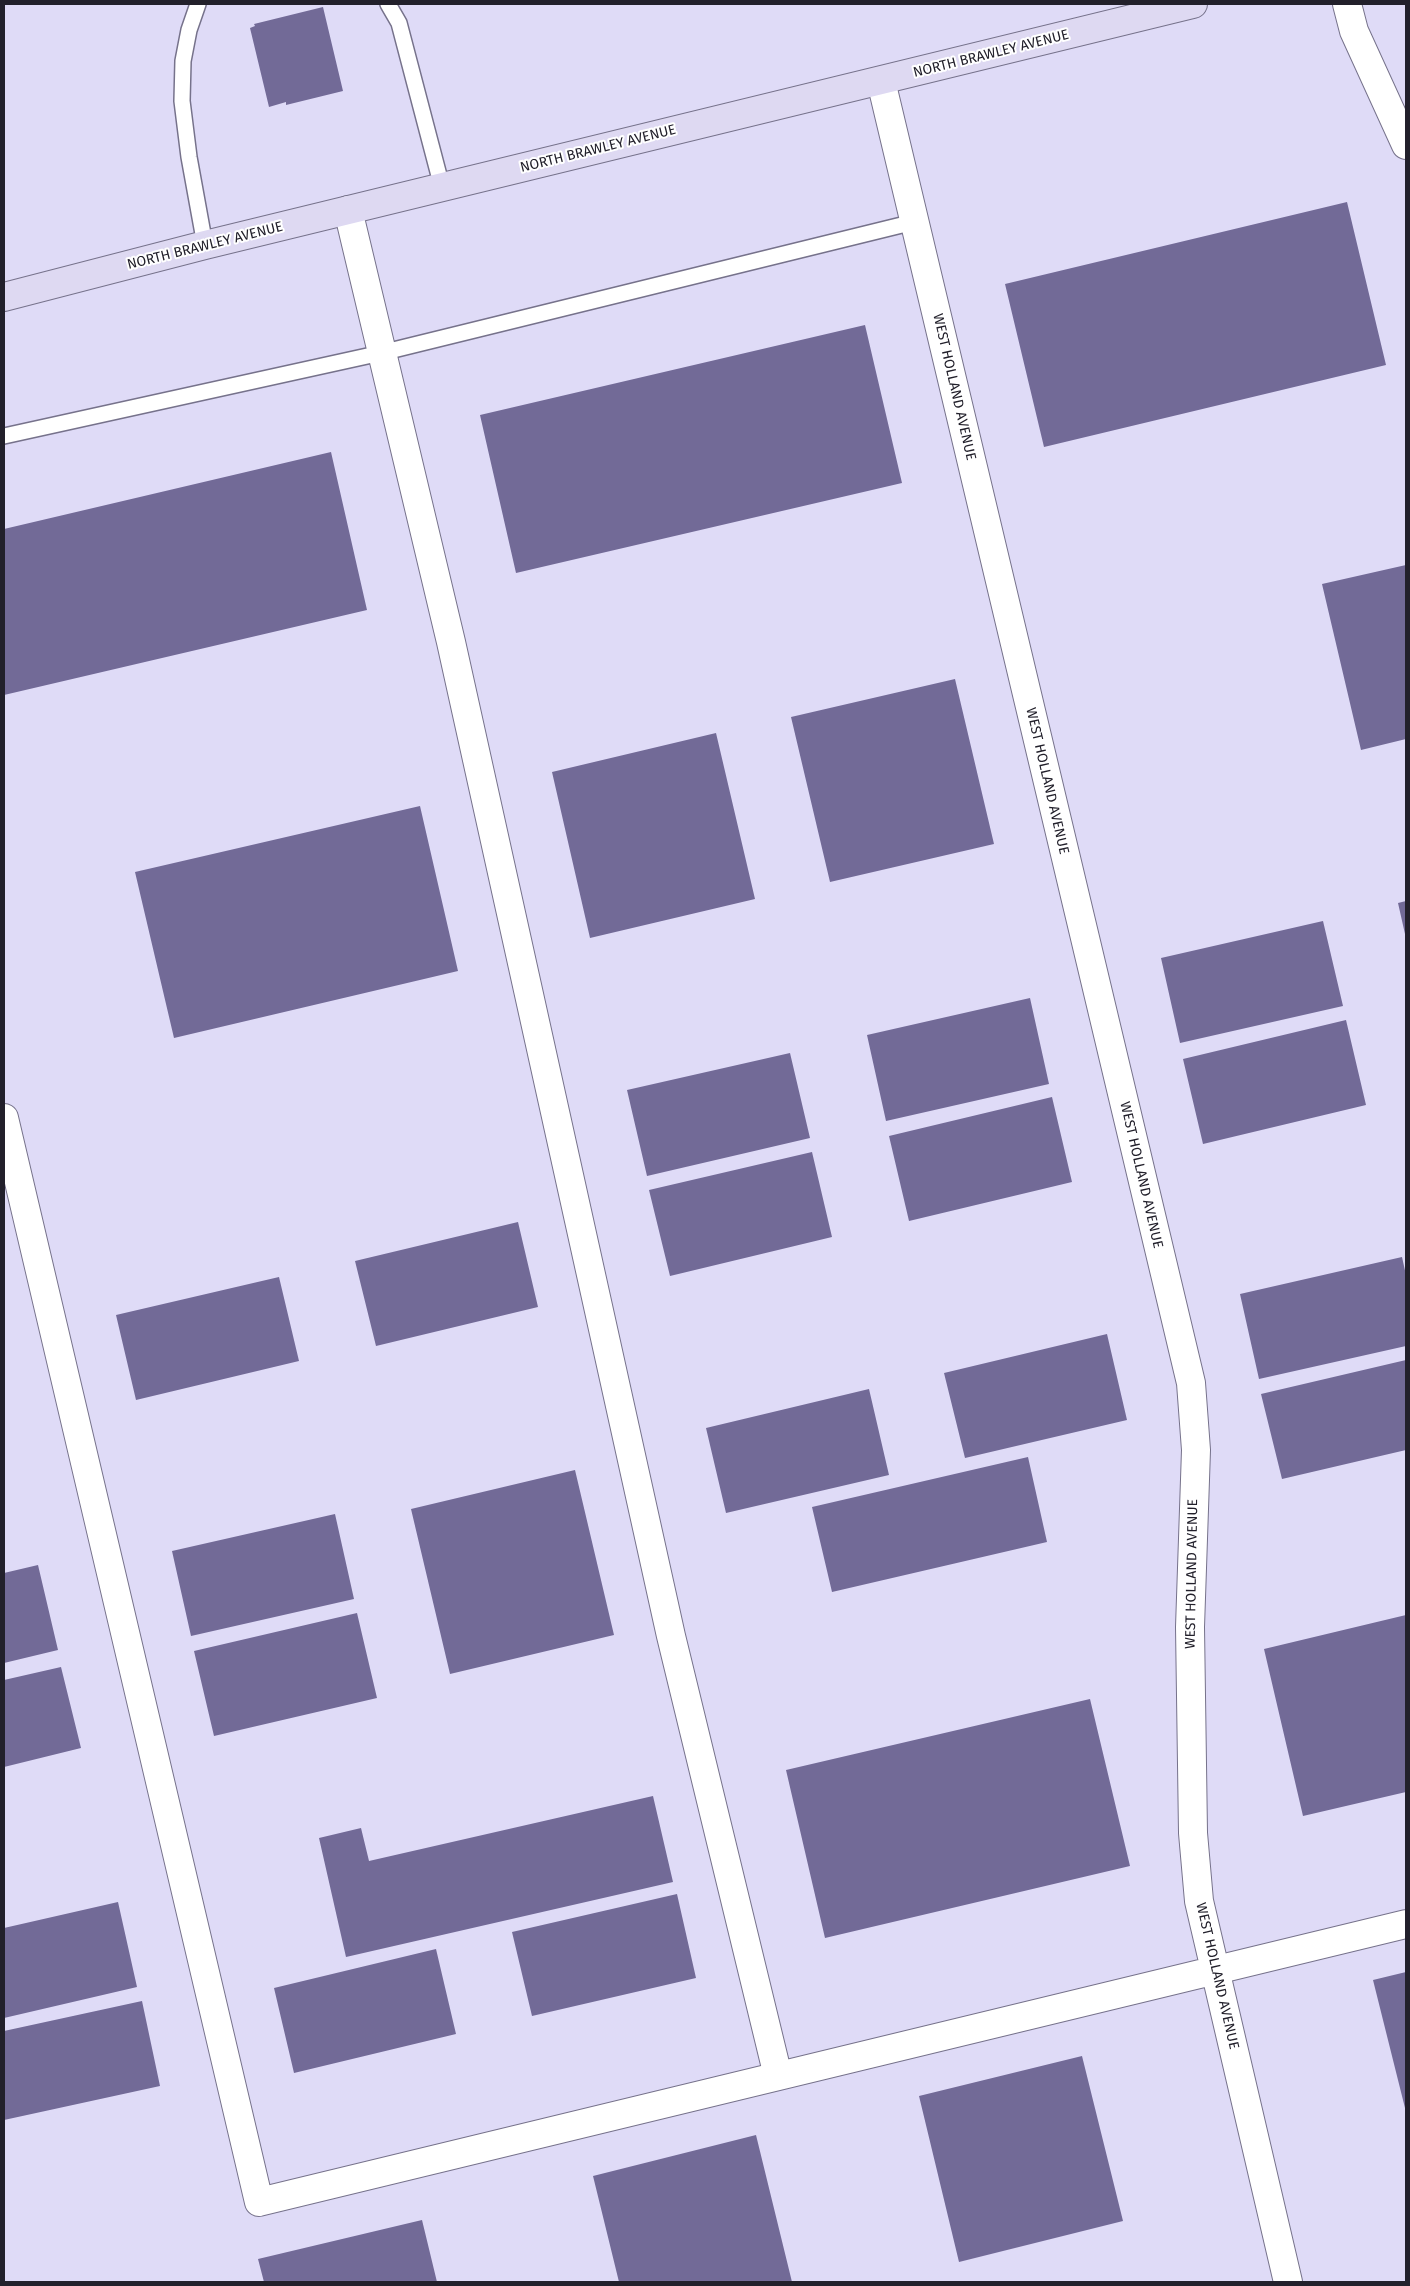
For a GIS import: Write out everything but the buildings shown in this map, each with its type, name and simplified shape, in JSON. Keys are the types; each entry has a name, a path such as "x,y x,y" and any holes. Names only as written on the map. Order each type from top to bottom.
{"main road":[{"name":"NORTH BRAWLEY AVENUE","path":"4,297 205,245 1193,4"}],"street":[{"path":"1347,4 1354,31 1406,145"},
{"name":"WEST HOLLAND AVENUE","path":"881,81 1191,1383 1196,1450 1190,1627 1193,1833 1199,1901 1288,2282"},
{"path":"348,210 451,642 671,1636 778,2076"},
{"path":"4,1118 259,2202 1406,1924"}],"lane":[{"path":"198,4 189,30 183,61 182,101 189,156 205,245"},
{"path":"388,4 401,31 442,187"},
{"path":"4,436 381,353 914,222"}]}
